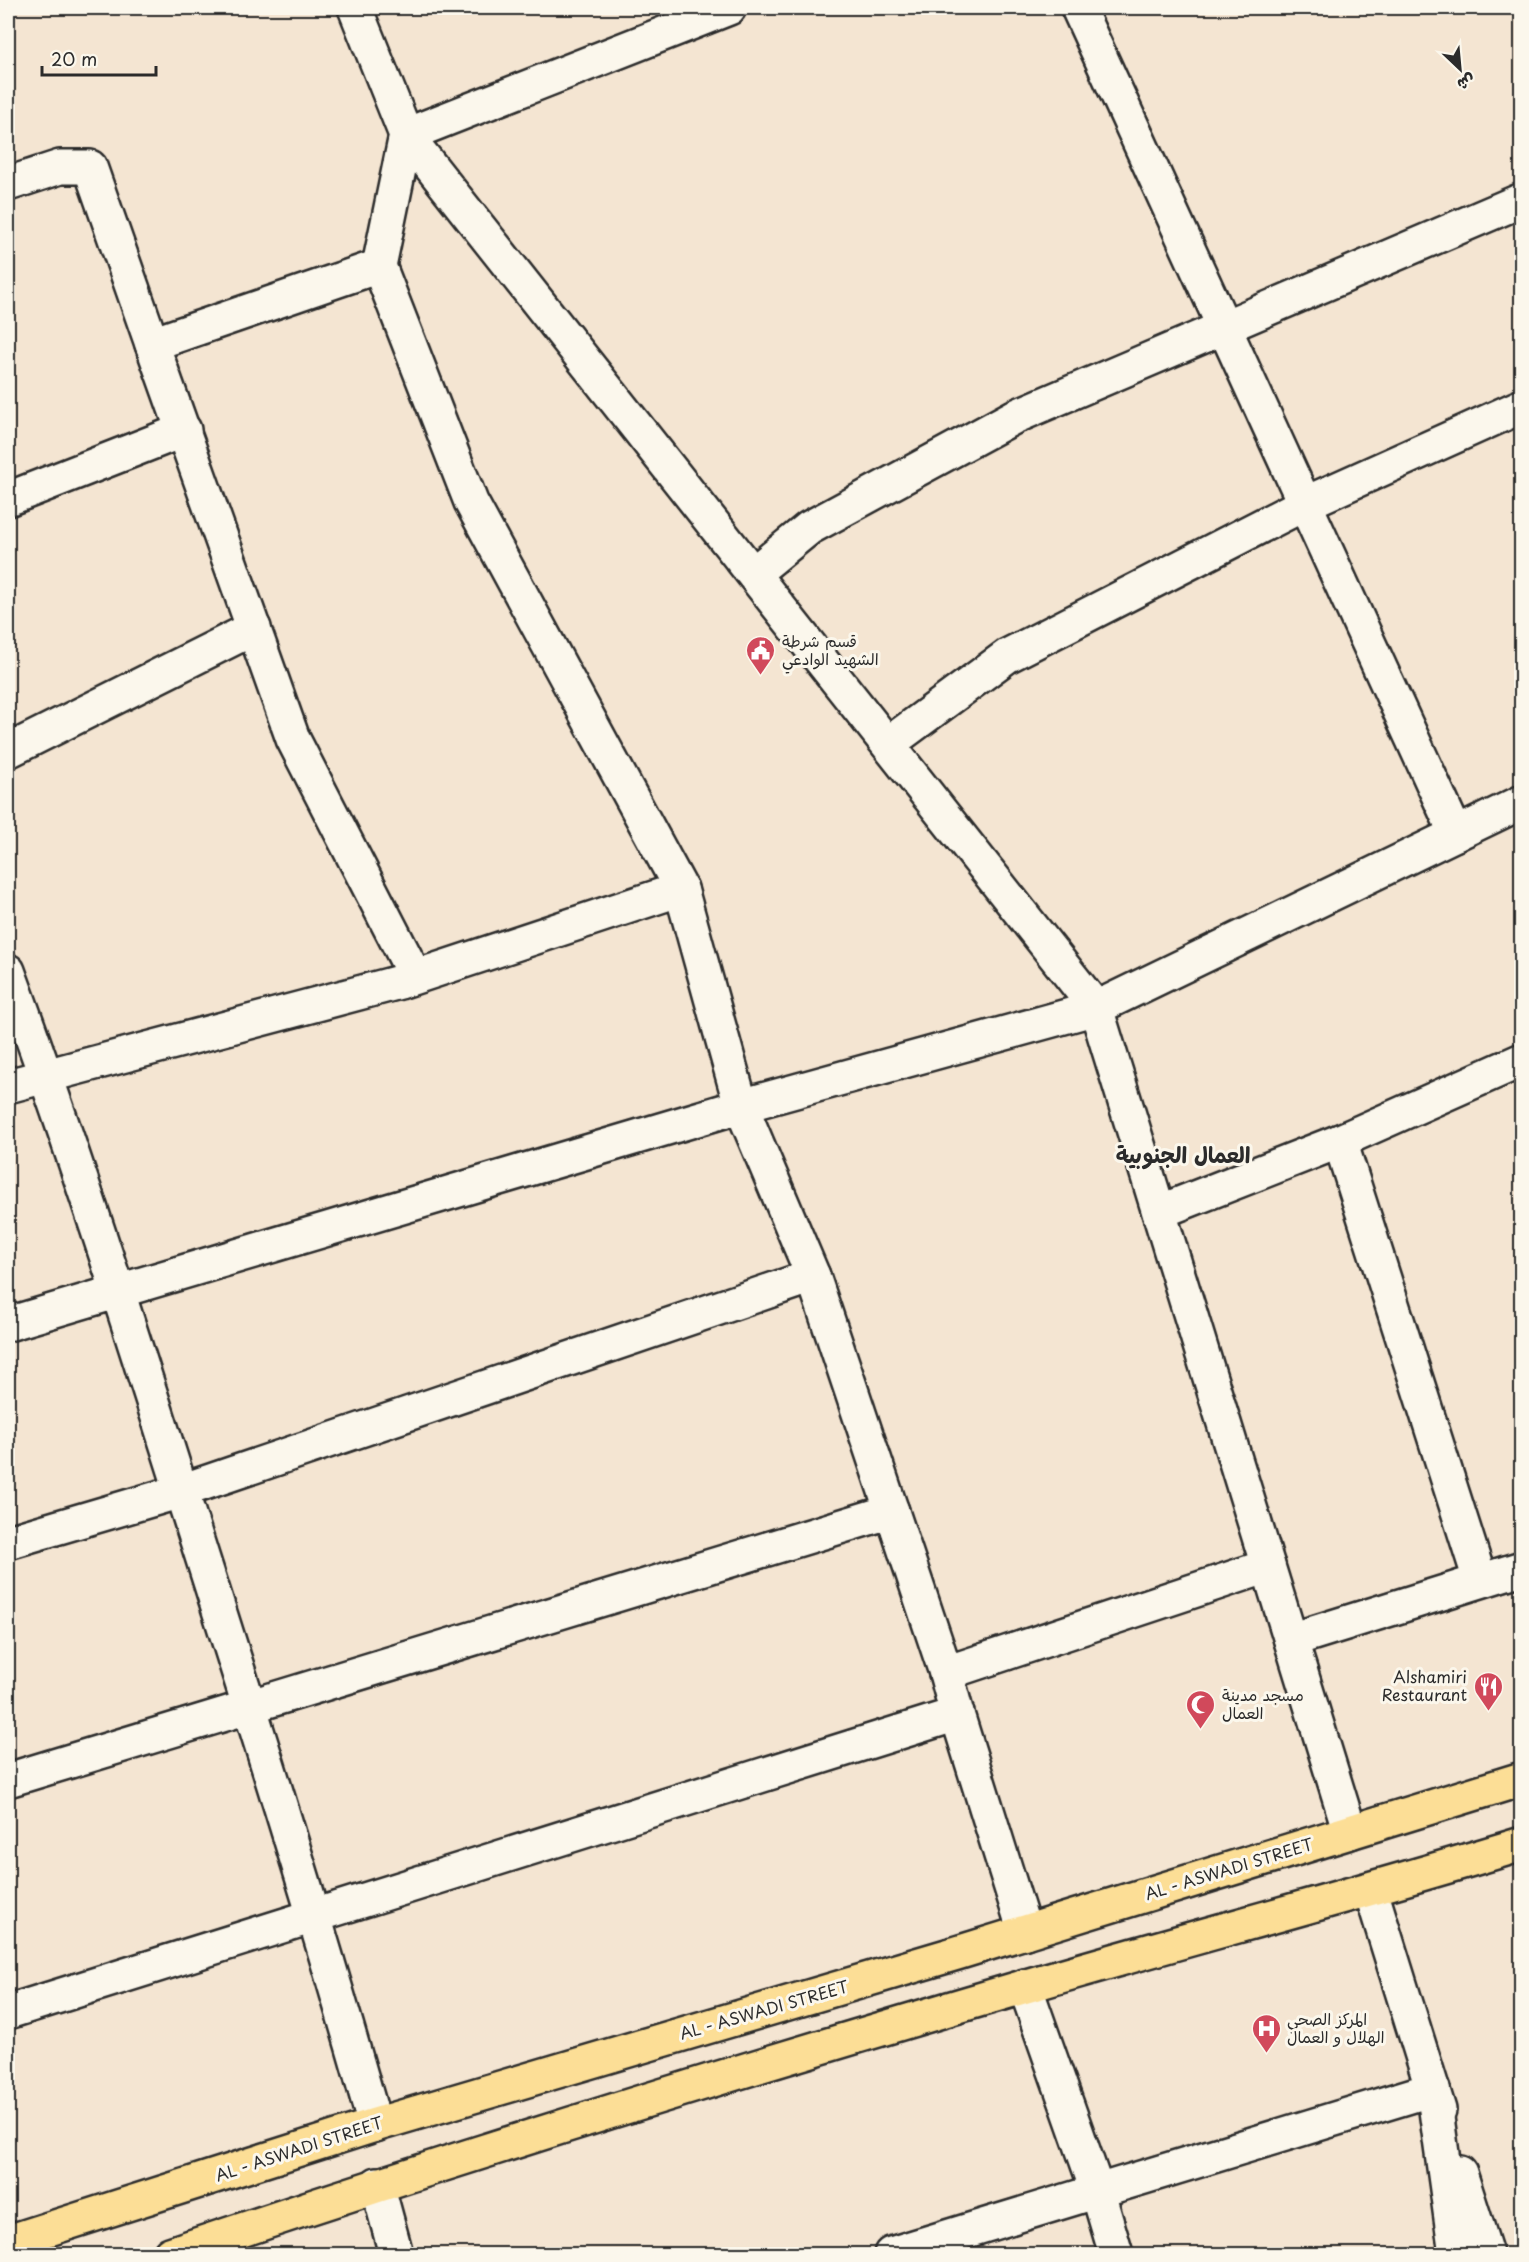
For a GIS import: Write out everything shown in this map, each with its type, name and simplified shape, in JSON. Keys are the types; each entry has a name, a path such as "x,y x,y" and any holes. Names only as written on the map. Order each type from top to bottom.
{"highway":[{"name":"AL - ASWADI STREET","path":"8,2242 375,2125 1025,1932 1521,1779"},
{"path":"170,2254 376,2184 1025,1986 1371,1891 1521,1844"}],"street":[{"path":"355,8 406,135 1096,1008 1350,1832"},
{"path":"1078,8 1456,834"},
{"path":"406,135 709,11"},
{"path":"406,135 379,266 471,502 681,889 741,1106 813,1276 946,1673 1025,1932"},
{"path":"8,184 60,167 90,167 293,739 416,976"},
{"path":"754,573 809,528 1014,417 1225,329 1521,200"},
{"path":"152,344 379,266"},
{"path":"888,744 1006,657 1304,504 1521,406"},
{"path":"8,499 184,430"},
{"path":"8,751 254,628"},
{"path":"8,1324 741,1106 1096,1008 1521,802"},
{"path":"8,1086 416,976 681,889"},
{"path":"8,971 46,1074 118,1290 251,1706 316,1916 375,2125"},
{"path":"1159,1212 1340,1141 1521,1060"},
{"path":"1340,1141 1480,1580"},
{"path":"8,1542 182,1491 813,1276"},
{"path":"8,1780 892,1511"},
{"path":"946,1673 1268,1566"},
{"path":"1291,1640 1521,1568"},
{"path":"8,2012 957,1714"},
{"path":"1371,1891 1486,2254"},
{"path":"1025,1986 1097,2190 1116,2254"},
{"path":"891,2254 1433,2090"},
{"path":"1433,2090 1456,2254"},
{"path":"376,2184 396,2254"}],"place":[{"name":"قسم شرطة الشهيد الوادعي","path":"761,676"},
{"name":"Alshamiri Restaurant","path":"1488,1712"},
{"name":"مسجد مدينة العمال","path":"1201,1730"},
{"name":"المركز الصحي الهلال و العمال","path":"1266,2054"}],"district":[{"name":"العمال الجنوبية","path":"1183,1155"}]}
